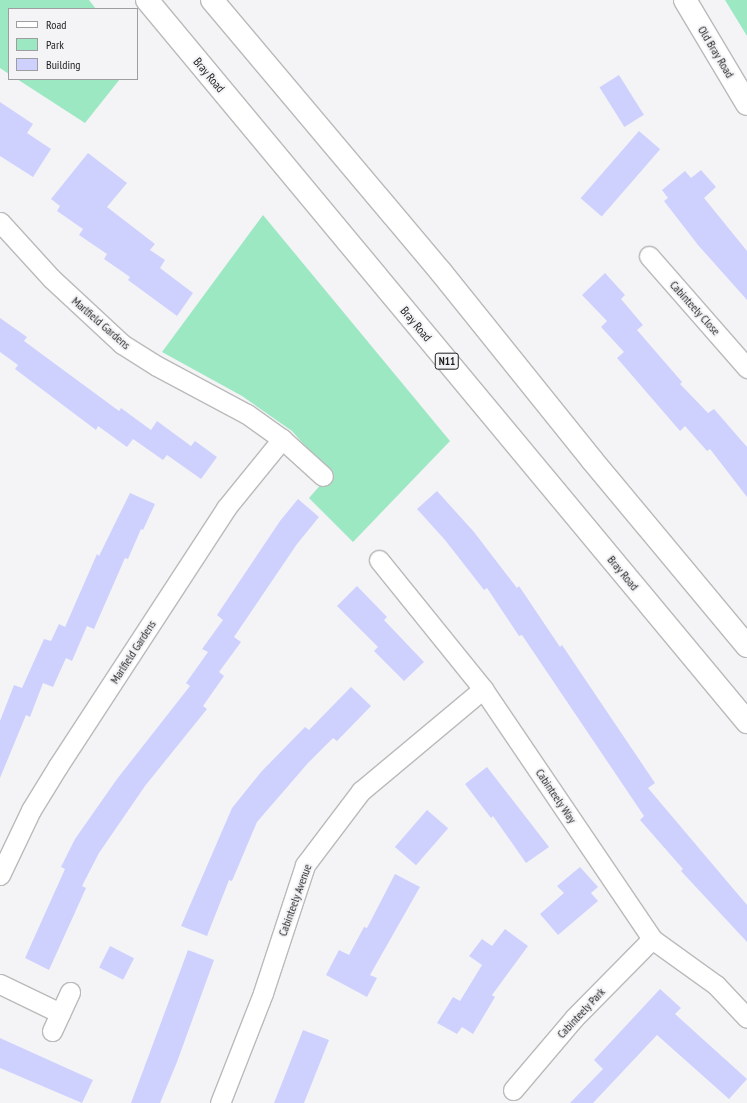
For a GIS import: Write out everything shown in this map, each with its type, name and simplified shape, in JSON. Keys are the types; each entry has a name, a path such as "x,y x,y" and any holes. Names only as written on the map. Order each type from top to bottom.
{"main road":[{"name":"Bray Road","path":"147,0 747,722"},
{"path":"212,0 441,272 592,460 747,646"},
{"name":"Old Bray Road","path":"685,0 747,104"}],"street":[{"name":"Marlfield Gardens","path":"0,222 51,278 122,344 157,366 247,414 282,439 323,476"},
{"name":"Cabinteely Close","path":"649,256 745,361"},
{"name":"Marlfield Gardens","path":"0,875 31,810 58,766 226,508 282,439"},
{"name":"Cabinteely Way","path":"379,560 483,689 652,939 716,986 747,1018"},
{"name":"Cabinteely Avenue","path":"220,1103 263,993 305,866 361,791 483,689"},
{"name":"Cabinteely Park","path":"513,1090 574,1018 652,939"},
{"path":"0,984 60,1013"},
{"path":"52,1030 70,992"}],"green space":[{"path":"0,0 89,0 95,8 8,8 8,73 0,68"},
{"path":"725,0 747,0 747,36"},
{"path":"19,80 119,80 85,123"},
{"path":"263,215 450,441 353,542 309,498 330,474 292,431 242,396 162,352"}],"building":[{"path":"619,75 644,115 624,127 599,87"},
{"path":"0,102 33,124 27,133 51,149 33,177 0,156"},
{"path":"639,131 660,149 602,217 581,198"},
{"path":"88,153 127,183 107,207 155,244 150,250 165,260 160,268 193,293 177,316 128,280 130,277 104,259 107,254 79,235 83,229 57,211 60,206 51,199"},
{"path":"701,170 716,187 704,198 747,251 747,300 698,245 664,201 668,198 662,190 685,171 691,178"},
{"path":"605,273 625,295 621,299 643,325 637,330 682,382 680,384 708,413 714,409 747,447 747,497 710,449 707,451 685,426 680,431 617,358 624,352 601,327 607,321 582,295"},
{"path":"0,318 27,337 24,341 119,411 121,408 151,430 157,421 191,446 195,441 217,457 201,479 167,455 163,460 133,439 127,447 98,426 96,430 15,369 18,365 0,352"},
{"path":"437,491 474,532 517,588 519,586 560,647 562,645 655,783 648,788 747,905 747,942 681,871 683,869 640,820 644,816 522,635 519,636 487,588 484,590 445,540 417,509"},
{"path":"130,493 155,504 143,530 141,529 128,559 125,558 94,629 87,626 72,661 66,658 53,687 43,683 30,717 26,715 0,778 0,721 14,685 22,688 44,639 51,641 59,624 65,627 97,554 99,556"},
{"path":"298,499 319,517 297,544 234,637 241,642 219,672 224,676 203,706 207,709 145,786 99,853 82,886 86,888 49,970 25,958 65,869 61,867 75,839 117,779 190,686 186,683 208,652 202,649 223,620 217,615 280,521"},
{"path":"357,586 387,617 384,620 424,662 404,681 374,651 378,647 337,606"},
{"path":"351,687 371,706 337,741 333,738 308,763 257,822 232,881 229,880 207,936 181,926 232,808 261,772 305,727 309,730"},
{"path":"487,767 549,847 526,863 493,816 491,818 465,784"},
{"path":"427,810 448,828 416,865 395,847"},
{"path":"580,867 598,887 591,893 598,901 558,935 540,914 564,893 557,886"},
{"path":"395,874 420,887 370,975 377,978 367,997 326,975 339,950 349,955 364,927 367,928"},
{"path":"505,929 528,946 492,995 495,997 473,1034 462,1027 457,1034 437,1023 453,997 460,1001 482,965 469,956 482,939 492,946"},
{"path":"110,946 134,958 123,980 99,967"},
{"path":"188,950 214,960 177,1062 160,1103 131,1103"},
{"path":"660,989 681,1008 675,1014 747,1079 729,1099 657,1035 593,1103 570,1103 603,1069 594,1060"},
{"path":"303,1030 329,1040 304,1103 274,1103"},
{"path":"0,1038 93,1080 82,1103 0,1068"}]}
